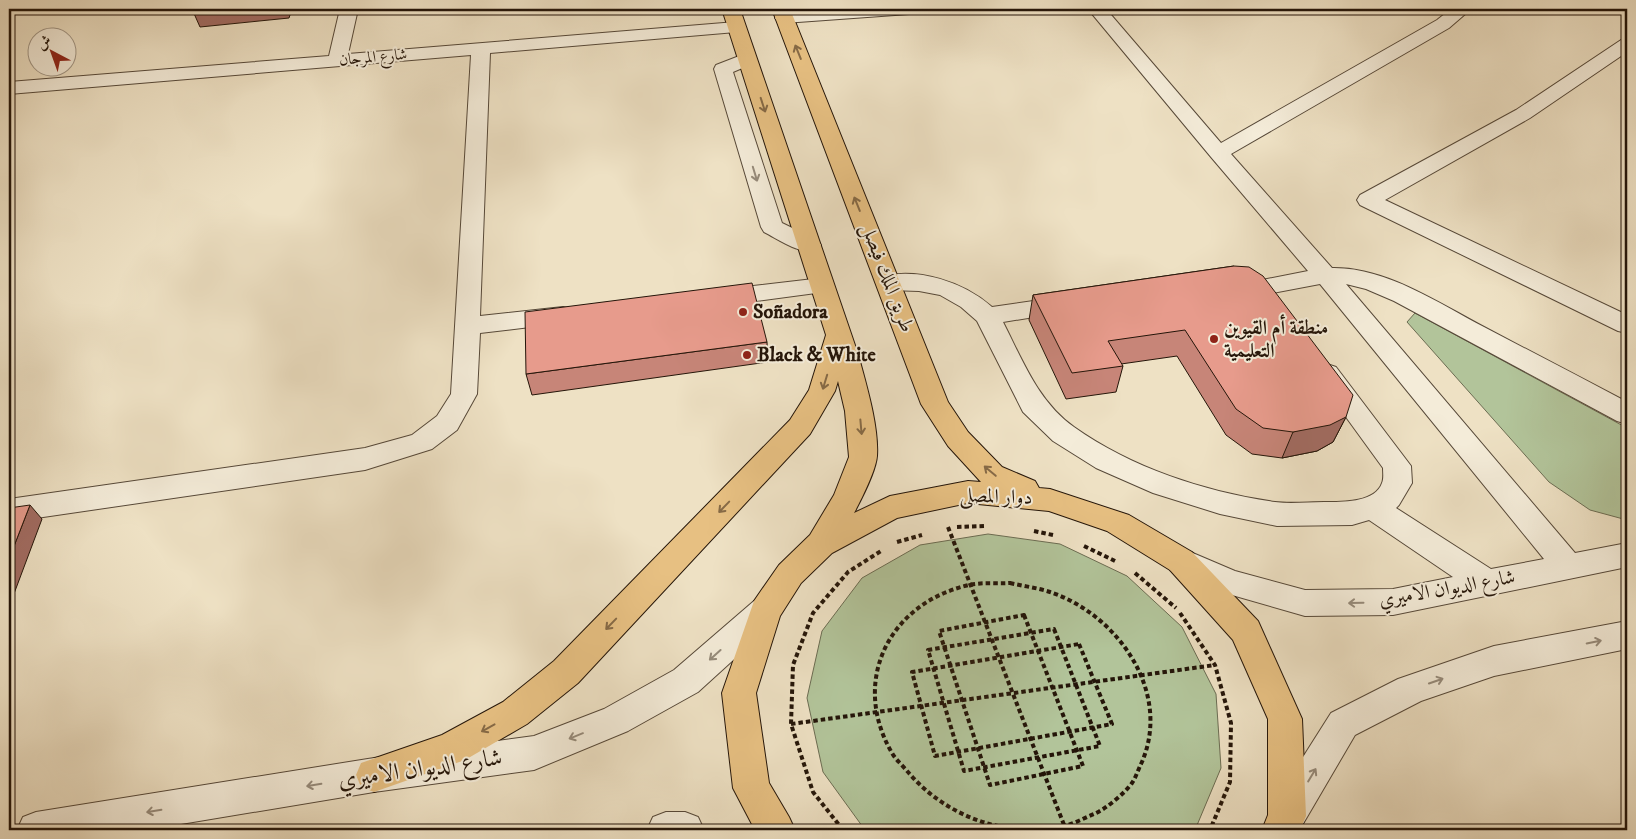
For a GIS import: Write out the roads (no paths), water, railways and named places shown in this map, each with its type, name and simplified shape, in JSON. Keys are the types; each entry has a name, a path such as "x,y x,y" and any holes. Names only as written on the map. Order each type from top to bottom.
{"main road":[{"name":"طريق الملك فيصل","path":"783,13 936,404 958,438 992,475 1050,500"},
{"path":"734,18 839,335 859,411 863,457 848,497 821,544"},
{"path":"374,775 452,748 515,713 566,672 800,427 822,391 839,335"},
{"name":"دوار المصلى","path":"776,830 751,788 739,693 764,611 790,574 821,544 890,508 968,492 1050,500 1118,523 1181,561 1246,631 1285,719 1284,823"}],"street":[{"path":"337,60 349,9"},
{"path":"783,13 909,9"},
{"path":"1097,9 1218,153 1326,276 1569,567"},
{"path":"1218,153 1443,24 1462,9"},
{"name":"شارع المرجان","path":"9,88 481,48 734,18"},
{"path":"1627,44 1523,114 1368,200 1627,325"},
{"path":"9,511 365,459 422,442 447,423 464,394 481,48"},
{"path":"1278,308 1265,294 1246,285 1326,276 1357,279 1388,288 1627,414"},
{"path":"889,282 919,283 947,290 970,301 988,316 1033,406 1063,434 1106,460 1163,485 1220,503 1276,514 1352,513 1373,508 1389,497 1397,483 1398,466 1314,356"},
{"path":"694,300 822,286"},
{"path":"988,316 1086,302"},
{"path":"468,326 586,312"},
{"path":"1373,508 1487,583"},
{"name":"شارع الديوان الاميري","path":"1181,561 1229,582 1305,604 1393,602 1627,555"},
{"name":"شارع الديوان الاميري","path":"36,830 374,775 534,753 616,720 686,682 764,611"},
{"path":"1284,823 1343,724 1410,690 1494,661 1627,635"},
{"path":"666,830 685,830"}],"place":[{"name":"Soñadora","path":"743,312"},
{"name":"منطقة أم القيوين التعليمية","path":"1214,339"},
{"name":"Black & White","path":"747,355"}]}
